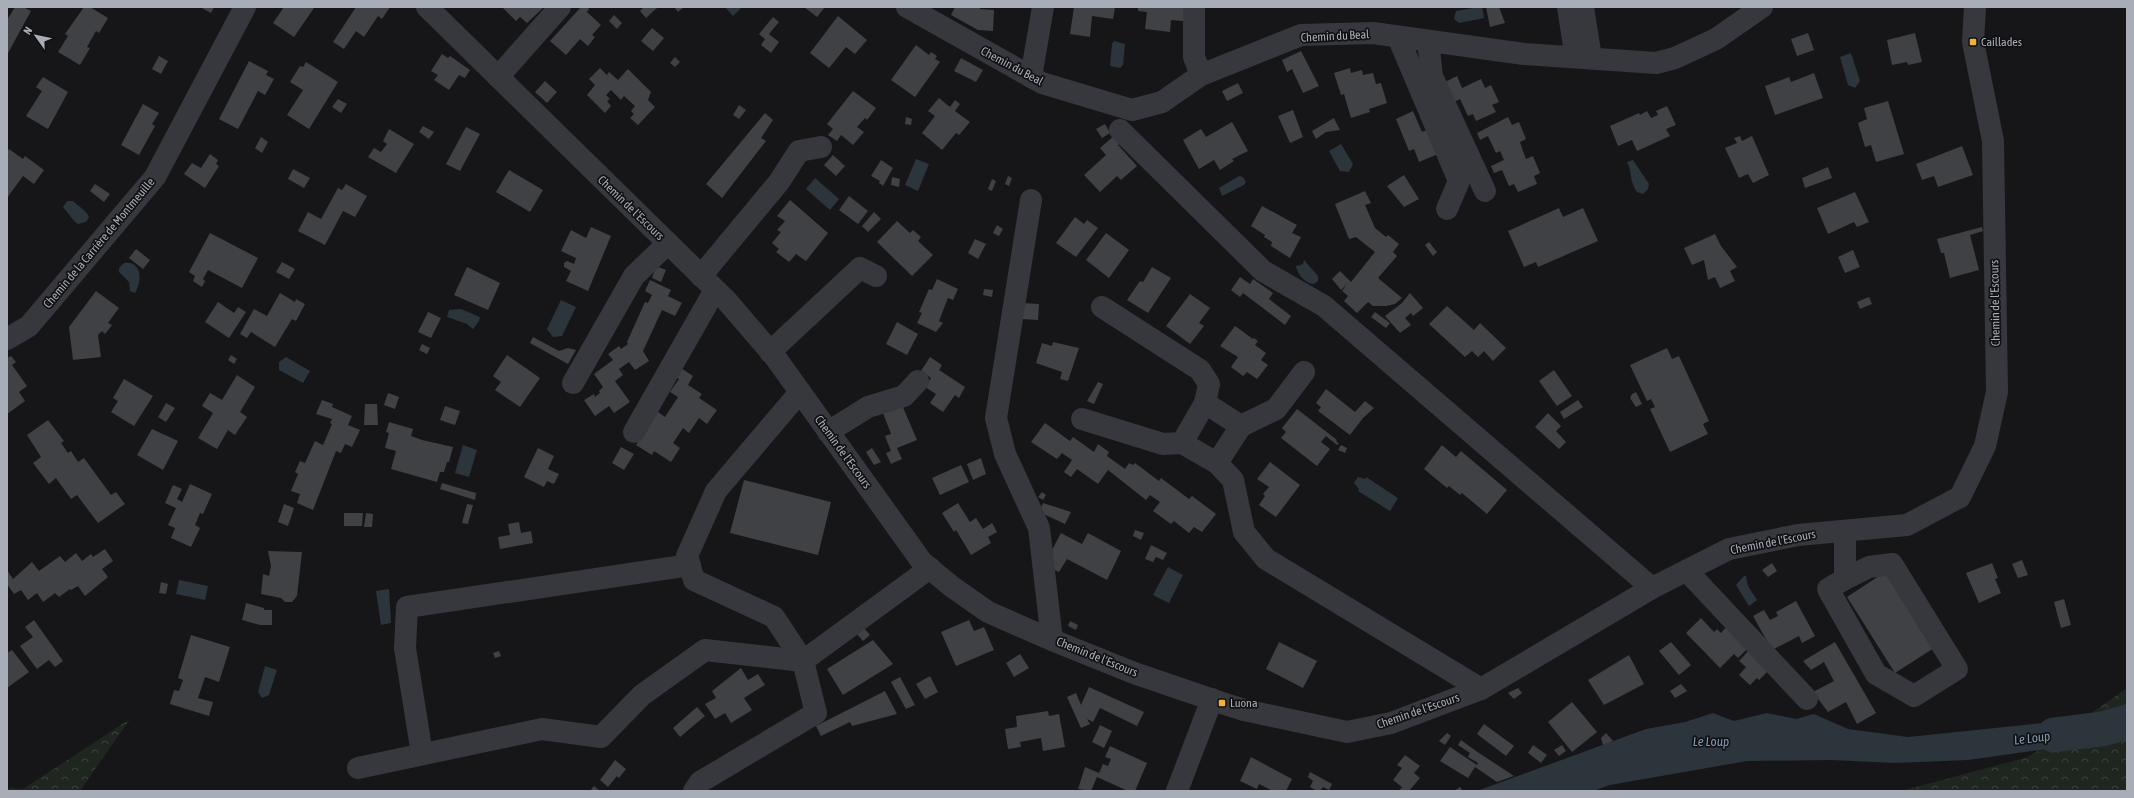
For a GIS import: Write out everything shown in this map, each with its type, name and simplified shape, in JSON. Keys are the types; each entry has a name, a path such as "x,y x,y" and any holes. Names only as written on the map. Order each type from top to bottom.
{"street":[{"name":"Chemin de la Carrière de Montmeuille","path":"7,338 29,326 155,177 245,7"},
{"name":"Chemin de l'Escours","path":"427,7 708,283 770,352 922,562 951,586 988,612 1134,673 1244,710 1347,732 1391,723 1481,689 1652,588 1729,550 1798,535 1907,525 1960,497 1985,446 1997,392 1993,149 1973,42 1975,7"},
{"path":"498,77 560,7"},
{"name":"Chemin du Beal","path":"907,7 1042,83 1132,110 1162,102 1201,75 1301,35 1373,33 1524,54 1656,63 1675,58 1716,39 1762,7"},
{"path":"1031,77 1043,7"},
{"path":"1194,7 1194,57 1201,75"},
{"path":"1568,7 1583,58"},
{"path":"1583,7 1583,58"},
{"path":"1398,37 1459,181 1447,209"},
{"path":"1428,41 1432,76 1486,191"},
{"path":"1120,130 1263,271 1324,306 1652,588"},
{"path":"634,432 708,283 799,151 821,147"},
{"path":"1031,200 996,418 1005,454 1038,528 1052,640"},
{"path":"573,383 634,276 668,243"},
{"path":"770,352 860,268 876,276"},
{"path":"1102,307 1200,370 1209,384 1205,403 1182,443"},
{"path":"1217,463 1241,426 1276,409 1304,372"},
{"path":"828,432 868,407 904,396 918,381"},
{"path":"694,791 700,782 816,713 803,661 774,617 694,580 687,556 716,491 800,392"},
{"path":"1205,403 1241,426"},
{"path":"1082,419 1163,444 1182,443 1217,463 1232,480 1244,532 1266,559 1481,689"},
{"path":"1845,531 1845,579"},
{"path":"1892,564 1957,669 1914,696 1876,674 1828,589 1845,579 1869,567 1892,564"},
{"path":"422,754 405,648 407,607 690,566"},
{"path":"358,768 542,729 602,737 642,695 705,650 803,661 930,568"},
{"path":"1687,571 1807,699"},
{"path":"1177,791 1212,699"}],"green space":[{"path":"2127,688 2127,791 1901,791 2028,757"},
{"path":"130,719 80,791 7,791 7,788 23,789"}],"water":[{"path":"725,7 742,7 733,16"},
{"path":"1482,7 1484,18 1459,23 1454,19 1456,11"},
{"path":"1114,41 1125,44 1123,65 1120,68 1110,66 1112,44"},
{"path":"1851,53 1860,81 1855,88 1848,85 1840,57"},
{"path":"1341,144 1353,164 1349,172 1340,171 1329,151"},
{"path":"916,159 929,164 918,191 905,185"},
{"path":"1633,160 1649,184 1648,189 1643,194 1637,192 1634,188 1627,162"},
{"path":"1239,176 1243,177 1246,182 1244,185 1222,196 1219,188"},
{"path":"815,178 839,199 830,210 806,189"},
{"path":"67,201 73,201 86,212 89,217 86,222 78,224 74,221 63,207"},
{"path":"1304,260 1318,276 1318,281 1314,284 1311,284 1305,280 1297,269 1296,266 1303,264"},
{"path":"124,263 135,265 138,269 140,278 135,293 130,291 129,282 119,272 119,268"},
{"path":"561,300 576,307 562,336 553,337 547,329"},
{"path":"461,309 480,317 473,329 467,324 447,317 449,310"},
{"path":"286,357 310,371 303,383 279,370 279,362"},
{"path":"463,445 477,450 469,477 455,473"},
{"path":"1358,477 1365,479 1366,477 1398,498 1390,511 1358,491 1359,489 1354,483"},
{"path":"1168,567 1183,575 1169,603 1153,595"},
{"path":"1744,576 1746,576 1748,586 1757,600 1749,606 1736,585"},
{"path":"179,580 208,586 205,600 176,594"},
{"path":"389,589 391,623 381,625 376,591"},
{"path":"265,666 277,670 269,695 262,698 258,692"},
{"name":"Le Loup","path":"1713,713 1734,721 1767,713 1796,719 1814,714 1848,729 1908,737 2052,722 2080,724 2099,722 2105,737 2074,745 1968,760 1895,763 1831,760 1747,761 1610,785 1593,791 1477,791 1646,729 1685,722"}],"building":[{"path":"15,7 23,7 31,11 7,55 7,20"},
{"path":"84,7 90,7 108,18 99,33 96,31 87,47 90,48 80,65 58,52 68,36 65,34"},
{"path":"200,7 214,7 211,13"},
{"path":"284,7 314,8 294,37 273,23"},
{"path":"356,7 390,7 382,19 378,16 364,37 356,31 344,49 333,42"},
{"path":"502,7 544,7 527,23 520,17 516,21"},
{"path":"581,7 587,7 589,9 587,12 601,25 592,35 595,37 588,46 580,39 566,55 550,41"},
{"path":"644,7 657,8 646,18 640,11"},
{"path":"674,7 684,7 678,12"},
{"path":"804,7 825,7 817,17"},
{"path":"955,7 980,7 980,9 994,10 993,31 978,30 951,15"},
{"path":"1074,7 1115,7 1113,19 1092,16 1090,37 1070,34"},
{"path":"1138,7 1183,7 1183,21 1171,20 1170,32 1145,29 1147,12 1138,11"},
{"path":"1486,7 1499,7 1505,23 1490,27"},
{"path":"614,15 622,23 617,29 609,21"},
{"path":"838,16 867,40 855,54 846,47 829,68 810,53"},
{"path":"773,17 779,22 769,34 779,42 771,53 761,45 765,39 759,34"},
{"path":"652,28 664,38 653,51 641,41"},
{"path":"1808,33 1814,50 1797,56 1791,39"},
{"path":"1915,33 1922,62 1908,65 1907,62 1892,65 1887,40"},
{"path":"916,45 929,55 931,52 937,56 935,59 940,62 915,97 891,80"},
{"path":"1301,51 1319,86 1303,93 1292,69 1287,72 1282,60"},
{"path":"442,54 448,58 450,56 470,70 465,78 459,75 449,90 434,80 438,75 431,71"},
{"path":"159,56 168,61 161,74 152,69"},
{"path":"675,57 680,62 675,67 670,63"},
{"path":"961,58 983,70 976,82 954,71"},
{"path":"249,61 268,71 266,75 274,79 265,95 258,91 238,129 219,119"},
{"path":"306,62 338,82 309,129 287,115 303,90 290,82 300,66 303,67"},
{"path":"600,68 607,75 609,72 618,80 628,69 651,92 648,100 655,107 638,125 630,118 634,114 631,111 635,106 624,96 621,100 611,90 606,95 610,99 607,101 611,106 605,113 587,95 595,85 589,79"},
{"path":"1350,68 1351,73 1362,70 1363,75 1373,73 1376,84 1381,83 1387,103 1369,109 1370,112 1351,118 1344,94 1341,95 1334,73"},
{"path":"1814,73 1823,98 1775,115 1765,86 1789,77 1791,82"},
{"path":"1457,76 1462,88 1481,79 1485,88 1491,85 1499,102 1492,105 1496,112 1476,121 1473,114 1468,116 1460,99 1452,103 1443,83"},
{"path":"43,77 68,92 48,129 26,116 42,91 36,87"},
{"path":"545,81 557,92 547,103 535,92"},
{"path":"1238,83 1243,93 1227,101 1222,91"},
{"path":"853,91 876,108 867,120 865,118 857,127 864,132 853,145 841,135 837,141 828,135 833,129 827,124"},
{"path":"939,98 950,107 955,100 960,104 955,111 970,122 959,135 956,133 942,150 922,133 935,116 928,111"},
{"path":"338,99 347,104 341,113 332,107"},
{"path":"1888,101 1904,154 1876,162 1871,145 1865,147 1858,123 1867,119 1864,108"},
{"path":"143,104 159,113 152,124 155,126 139,155 121,145"},
{"path":"739,105 746,110 739,119 733,115"},
{"path":"1667,106 1676,125 1666,129 1670,136 1637,151 1632,140 1618,146 1610,126 1647,111 1651,118 1658,115 1656,111"},
{"path":"1293,110 1303,137 1290,143 1278,116"},
{"path":"1413,111 1422,132 1431,128 1438,154 1419,162 1414,149 1409,151 1396,119"},
{"path":"765,113 773,120 761,138 766,141 722,198 706,184"},
{"path":"906,117 912,119 911,125 905,124"},
{"path":"1508,117 1512,125 1519,122 1526,139 1520,142 1526,159 1533,156 1540,173 1534,176 1537,184 1518,192 1514,184 1509,186 1502,170 1494,173 1491,166 1504,160 1500,151 1496,153 1488,136 1480,140 1477,133"},
{"path":"1334,118 1340,130 1326,132 1316,139 1312,131"},
{"path":"1232,122 1248,151 1232,159 1234,161 1220,170 1214,160 1199,169 1183,140 1201,129 1206,137"},
{"path":"1105,124 1110,133 1102,138 1096,129"},
{"path":"423,126 434,132 429,139 419,132"},
{"path":"466,127 480,134 460,171 446,164"},
{"path":"389,129 414,144 396,173 368,157 374,148 381,152 387,144 383,141"},
{"path":"1115,135 1121,142 1118,145 1137,166 1121,180 1117,176 1100,192 1084,175 1106,155 1100,148"},
{"path":"1740,136 1742,141 1752,136 1769,175 1753,183 1748,174 1739,178 1725,148 1737,143 1734,138"},
{"path":"261,137 268,142 262,153 255,148"},
{"path":"1962,146 1973,175 1938,187 1934,176 1922,180 1916,164"},
{"path":"9,149 23,159 25,156 44,170 34,184 23,176 7,198 7,152"},
{"path":"210,154 218,160 216,164 219,166 205,188 184,174 192,163 201,168"},
{"path":"833,155 845,166 836,176 824,165"},
{"path":"881,160 893,168 883,186 879,183 880,181 871,176"},
{"path":"1828,167 1832,178 1805,188 1802,178"},
{"path":"293,169 310,178 304,188 288,179"},
{"path":"509,170 543,190 530,212 496,192"},
{"path":"1404,175 1419,199 1404,207 1387,186"},
{"path":"1008,176 1012,178 1009,186 1005,184"},
{"path":"892,177 900,179 899,187 891,185"},
{"path":"992,179 996,181 992,191 988,189"},
{"path":"95,184 110,194 104,202 90,191"},
{"path":"346,184 367,196 355,217 343,211 325,245 298,231 308,212 321,219 338,188 342,190"},
{"path":"1365,191 1371,203 1365,205 1375,228 1386,237 1388,235 1399,244 1393,252 1397,256 1378,278 1402,298 1395,304 1386,306 1373,306 1368,302 1357,313 1344,301 1348,296 1342,291 1347,284 1341,290 1332,279 1340,271 1351,282 1375,252 1356,237 1349,239 1335,204"},
{"path":"1855,192 1869,222 1857,227 1854,222 1828,234 1817,208"},
{"path":"849,196 868,211 858,224 839,210"},
{"path":"790,200 828,233 806,261 796,254 789,262 776,252 779,249 772,243 781,232 777,230 785,221 777,216"},
{"path":"1262,206 1297,225 1292,233 1301,237 1290,258 1271,246 1272,242 1264,237 1265,235 1251,226"},
{"path":"1559,208 1563,217 1583,208 1598,241 1538,267 1536,262 1524,267 1508,231"},
{"path":"874,212 881,219 868,232 862,226"},
{"path":"1075,217 1084,224 1087,220 1098,228 1076,257 1056,243"},
{"path":"897,221 910,233 913,230 921,237 918,241 933,255 912,276 877,242"},
{"path":"997,225 1003,229 999,236 993,233"},
{"path":"591,227 611,236 588,291 566,281 571,271 564,267 564,263 567,261 574,264 576,258 561,251 571,230 586,238"},
{"path":"1982,227 1983,231 1970,235 1979,270 1950,278 1944,253 1941,253 1937,239"},
{"path":"210,233 258,258 242,288 208,270 203,279 205,281 202,287 193,281 195,276 189,272"},
{"path":"1106,233 1129,250 1109,278 1086,260"},
{"path":"1715,234 1721,246 1737,267 1730,271 1735,281 1720,288 1715,277 1708,280 1704,260 1692,265 1684,248"},
{"path":"975,239 986,244 978,259 968,253"},
{"path":"1429,242 1437,252 1433,256 1425,245"},
{"path":"136,249 150,260 143,269 129,258"},
{"path":"1853,250 1860,267 1845,273 1838,257"},
{"path":"282,262 295,269 289,279 276,272"},
{"path":"656,266 666,270 661,282 652,278"},
{"path":"467,267 500,283 488,310 454,295"},
{"path":"1152,267 1171,278 1148,313 1127,300 1140,281 1143,282"},
{"path":"1240,277 1250,284 1253,279 1273,293 1269,299 1291,316 1285,325 1243,293 1240,297 1231,290"},
{"path":"937,279 958,289 953,300 948,298 939,321 943,323 936,332 917,323 922,313 919,312 929,289 932,290"},
{"path":"650,280 671,290 668,296 682,303 675,316 662,310 643,351 649,361 635,370 629,362 619,369 623,375 615,381 630,402 614,413 609,406 595,416 584,400 594,394 595,397 600,393 599,391 603,387 594,374 613,360 608,354 619,346 621,349 628,344 627,342 645,302 648,303 652,295 645,291"},
{"path":"984,289 993,290 992,297 983,295"},
{"path":"96,291 119,308 108,323 112,325 105,334 102,331 98,335 101,357 73,360 69,327"},
{"path":"280,293 295,302 296,299 305,304 296,321 292,319 275,347 251,332 247,338 240,334 254,309 267,316"},
{"path":"1410,293 1423,308 1413,316 1411,313 1405,318 1411,325 1400,333 1385,316 1402,303"},
{"path":"1190,294 1210,308 1199,323 1204,326 1190,344 1166,326"},
{"path":"1869,297 1872,304 1860,309 1857,302"},
{"path":"218,302 234,313 238,307 246,312 229,338 205,322"},
{"path":"1023,303 1039,304 1038,320 1022,319"},
{"path":"1447,306 1474,330 1480,323 1506,348 1493,361 1484,351 1478,357 1472,351 1465,357 1429,324"},
{"path":"428,312 441,318 431,338 418,332"},
{"path":"1375,312 1390,323 1386,328 1371,317"},
{"path":"897,322 918,334 907,355 886,344"},
{"path":"1235,326 1258,341 1255,345 1266,353 1261,360 1268,365 1257,379 1247,372 1243,376 1231,367 1238,357 1220,346"},
{"path":"533,337 559,351 568,348 576,350 568,364 530,343"},
{"path":"1053,342 1079,348 1068,381 1060,379 1062,372 1036,363 1042,343 1052,346"},
{"path":"422,344 430,348 427,354 419,350"},
{"path":"1667,348 1672,359 1679,356 1709,421 1703,424 1708,434 1670,452 1650,409 1655,407 1651,399 1647,401 1630,365"},
{"path":"231,355 237,359 234,364 228,360"},
{"path":"507,355 540,378 520,407 495,390 501,382 493,376"},
{"path":"11,356 16,362 12,365 27,386 19,392 25,401 7,414 7,358"},
{"path":"930,357 942,365 939,370 965,387 959,398 955,395 943,412 930,403 936,394 925,387 931,378 921,371"},
{"path":"681,368 693,376 688,385 702,394 699,398 717,410 707,424 699,418 689,433 683,428 673,443 680,448 671,462 654,451 652,455 636,445 658,412 665,417 678,397 670,392 679,379 676,377"},
{"path":"1554,370 1572,396 1557,406 1539,381"},
{"path":"237,375 255,387 240,412 247,417 235,435 228,430 217,449 198,438 213,413 202,406 210,393 222,400"},
{"path":"124,379 153,396 134,426 111,412 118,401 113,398"},
{"path":"1098,382 1103,384 1094,404 1087,401"},
{"path":"1326,389 1355,412 1365,401 1374,408 1363,418 1350,435 1318,411 1321,407 1316,403"},
{"path":"1636,392 1642,404 1636,407 1630,398 1632,394"},
{"path":"388,393 399,397 395,409 384,405"},
{"path":"322,400 333,404 332,407 352,416 348,425 360,430 352,447 345,444 341,453 336,451 313,510 297,503 300,494 291,491 298,474 295,472 300,461 305,463 315,441 323,445 332,424 330,423 332,419 316,414"},
{"path":"1578,400 1583,407 1564,419 1560,412"},
{"path":"166,403 175,408 166,422 158,417"},
{"path":"365,404 377,404 378,425 364,425"},
{"path":"902,405 917,440 897,448 902,459 891,464 886,453 891,451 885,436 891,434 883,413"},
{"path":"445,406 460,411 455,425 440,420"},
{"path":"1297,409 1337,440 1336,441 1339,444 1337,445 1326,436 1321,442 1330,449 1317,466 1281,438 1286,432 1282,428"},
{"path":"1548,413 1561,426 1556,431 1566,442 1559,449 1535,427"},
{"path":"48,420 64,441 61,443 68,453 71,451 78,462 84,458 111,495 116,492 125,504 98,523 77,495 71,499 56,478 49,484 33,463 41,457 27,435"},
{"path":"389,422 413,429 411,436 453,447 449,462 447,462 444,472 440,472 437,482 391,469 396,451 385,448 389,433 386,432"},
{"path":"1045,423 1070,441 1073,437 1094,452 1098,444 1109,452 1107,456 1125,469 1129,463 1133,465 1135,463 1159,481 1161,478 1189,499 1192,496 1216,514 1202,532 1194,527 1189,533 1174,521 1171,524 1153,511 1160,502 1150,495 1146,500 1108,470 1098,484 1077,469 1071,477 1064,472 1072,460 1062,453 1057,459 1031,442"},
{"path":"152,429 178,441 163,470 137,455"},
{"path":"1341,445 1347,448 1345,453 1338,450"},
{"path":"1442,445 1456,457 1461,451 1507,490 1487,514 1462,493 1460,495 1449,486 1447,488 1424,469"},
{"path":"621,447 634,454 624,470 612,463"},
{"path":"538,448 554,456 548,469 559,474 554,484 547,481 544,487 524,477"},
{"path":"872,448 881,462 874,465 866,452"},
{"path":"981,458 986,474 973,480 967,464"},
{"path":"1270,462 1300,485 1276,517 1259,505 1265,496 1263,494 1269,487 1257,479"},
{"path":"961,465 969,482 940,495 932,478"},
{"path":"744,480 831,502 818,555 730,533"},
{"path":"442,483 476,493 475,500 440,489"},
{"path":"190,484 212,494 203,514 200,513 195,525 200,528 191,547 171,538 175,528 168,525 176,508 165,503 173,485 182,489 177,499 182,502"},
{"path":"1042,492 1046,495 1043,500 1038,497"},
{"path":"958,503 970,522 976,518 983,529 992,523 997,532 988,537 991,543 971,555 956,530 954,532 942,513"},
{"path":"1043,503 1071,512 1065,524 1039,512"},
{"path":"284,504 294,508 288,526 278,522"},
{"path":"467,504 473,505 468,524 462,523"},
{"path":"344,513 363,513 362,526 344,526"},
{"path":"366,513 373,514 372,527 364,527"},
{"path":"519,522 521,533 531,531 533,543 500,549 498,537 510,535 508,524"},
{"path":"1135,530 1144,533 1141,540 1133,536"},
{"path":"1061,533 1082,544 1088,533 1121,551 1107,580 1067,559 1059,572 1044,565"},
{"path":"1151,545 1167,553 1163,560 1156,557 1153,562 1145,559"},
{"path":"105,549 113,561 102,569 108,577 85,596 78,586 71,590 70,589 59,597 55,593 43,602 37,593 28,600 21,590 14,594 7,584 7,570 13,579 32,562 39,571 60,556 65,562 76,553 82,561 91,554 93,557"},
{"path":"268,551 302,552 297,596 292,602 285,602 281,598 261,594 263,574 269,576 271,566"},
{"path":"2022,560 2028,575 2018,578 2012,564"},
{"path":"1772,563 1777,571 1768,577 1762,570"},
{"path":"1992,563 1998,578 1995,579 2001,593 1979,603 1966,573"},
{"path":"1885,572 1934,648 1895,673 1847,597"},
{"path":"161,582 168,584 166,594 159,593"},
{"path":"2064,599 2071,625 2061,628 2054,602"},
{"path":"1796,601 1815,636 1802,643 1799,636 1772,650 1753,616 1764,610 1770,620 1778,616 1776,612"},
{"path":"246,603 264,608 264,610 272,610 272,625 260,625 242,620"},
{"path":"1701,618 1714,632 1717,629 1721,633 1728,625 1749,647 1738,658 1734,654 1720,668 1686,633"},
{"path":"34,620 63,661 55,667 49,660 37,669 20,646 33,637 25,627"},
{"path":"969,620 974,631 984,627 994,650 956,666 941,632"},
{"path":"1070,621 1078,625 1076,630 1068,626"},
{"path":"863,627 870,635 863,641 856,633"},
{"path":"191,635 230,647 219,682 205,677 198,698 213,702 209,716 170,704 174,690 179,691 183,680 178,678"},
{"path":"873,640 893,664 843,695 827,669"},
{"path":"1279,642 1317,661 1303,688 1266,669"},
{"path":"1671,642 1691,665 1679,675 1659,651"},
{"path":"1835,642 1876,713 1857,724 1846,702 1828,712 1813,692 1834,681 1824,662 1811,670 1803,661"},
{"path":"1750,649 1770,669 1759,680 1757,678 1750,685 1739,675 1746,667 1739,661"},
{"path":"12,650 29,672 7,688 7,653"},
{"path":"499,651 501,656 495,658 493,653"},
{"path":"1020,654 1029,668 1014,677 1006,663"},
{"path":"1629,655 1644,684 1604,705 1588,680"},
{"path":"741,668 748,680 758,674 765,685 744,698 752,710 731,723 725,713 715,719 705,704 716,698 712,691"},
{"path":"930,676 938,692 925,699 916,684"},
{"path":"900,677 915,705 906,709 891,682"},
{"path":"1681,684 1687,691 1675,698 1670,691"},
{"path":"1089,687 1144,712 1137,726 1100,708 1093,722 1087,719 1090,724 1081,728 1067,697 1076,693 1081,705"},
{"path":"1518,688 1522,693 1514,699 1508,693"},
{"path":"885,691 897,714 852,726 850,722 821,736 816,726"},
{"path":"1572,702 1597,732 1572,752 1548,722"},
{"path":"697,707 705,716 680,737 673,728"},
{"path":"1048,711 1049,716 1059,714 1065,747 1043,751 1041,738 1020,742 1021,747 1008,749 1005,729 1017,727 1016,716"},
{"path":"1484,724 1514,746 1506,756 1477,734"},
{"path":"1100,725 1112,731 1104,748 1092,742"},
{"path":"1447,733 1451,736 1445,745 1439,741"},
{"path":"1606,733 1613,741 1603,745 1601,738"},
{"path":"1461,740 1514,776 1497,782 1475,767 1468,778 1440,761 1450,747 1477,765 1478,763 1468,757 1470,753 1458,745"},
{"path":"1533,745 1547,755 1541,763 1528,753"},
{"path":"1562,745 1566,751 1559,756 1554,750"},
{"path":"1110,746 1147,763 1135,791 1128,791 1097,777 1091,791 1078,789 1085,767 1099,773 1103,764 1108,766 1111,759 1105,757"},
{"path":"1405,755 1420,766 1414,773 1420,778 1409,791 1399,791 1402,787 1393,780 1402,768 1397,765"},
{"path":"1251,757 1292,779 1286,791 1273,791 1259,784 1257,789 1240,781"},
{"path":"615,760 626,769 619,778 617,776 608,787 600,780"},
{"path":"1310,772 1332,784 1329,790 1323,787 1320,791 1317,791 1310,787 1313,781 1308,777"},
{"path":"594,786 600,791 590,791"},
{"path":"1460,787 1463,791 1454,791"}],"waterway":[{"name":"Le Loup","path":"2054,735 2102,729 2127,722"}],"place":[{"name":"Caillades","path":"1973,42"},
{"name":"Luona","path":"1222,703"}]}
